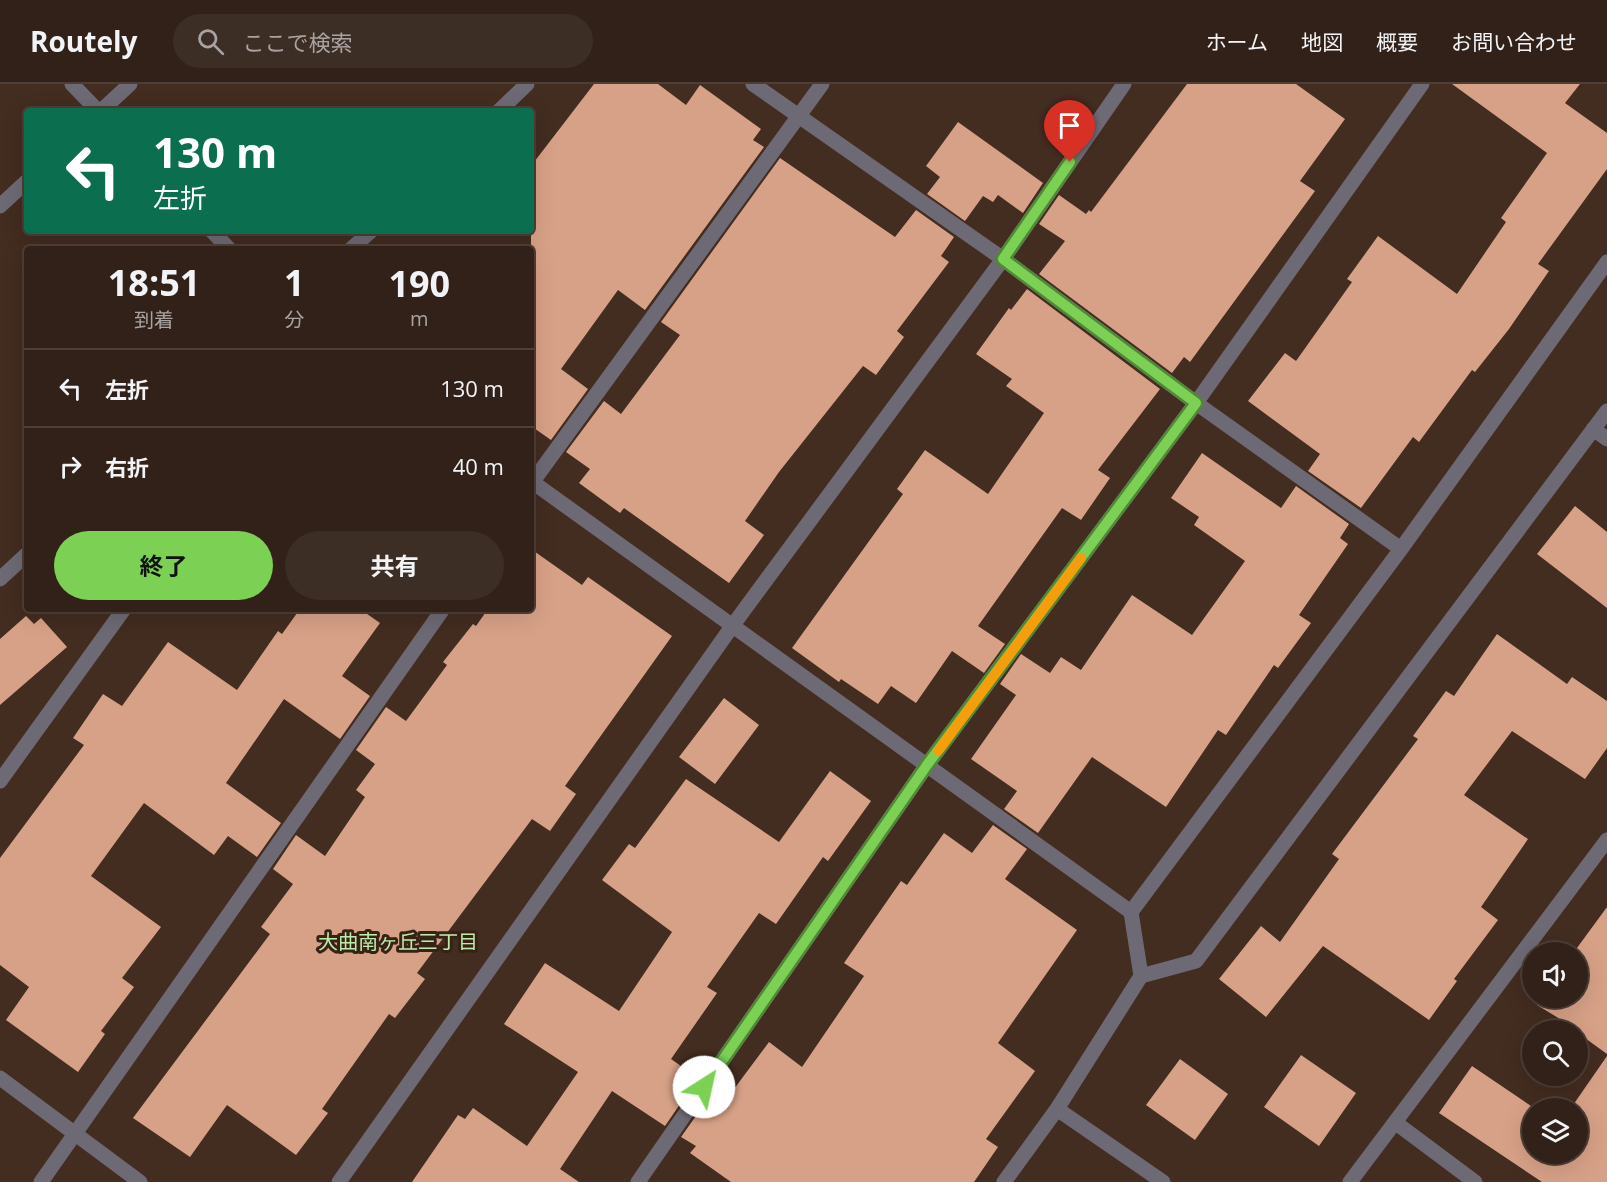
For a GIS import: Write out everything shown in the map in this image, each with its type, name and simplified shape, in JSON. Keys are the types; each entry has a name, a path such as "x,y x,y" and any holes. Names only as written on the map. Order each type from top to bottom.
{"street":[{"path":"72,84 96,108"},
{"path":"102,108 130,84"},
{"path":"502,108 527,84"},
{"path":"753,84 1003,259 1196,403 1401,549"},
{"path":"534,479 822,84"},
{"path":"339,1182 733,625 1003,259 1124,84"},
{"path":"638,1182 927,765 1196,403 1422,84"},
{"path":"0,206 24,184"},
{"path":"215,234 226,246"},
{"path":"354,246 367,234"},
{"path":"1131,912 1401,549 1607,262"},
{"path":"1141,976 1196,961 1607,411"},
{"path":"1593,429 1607,439"},
{"path":"534,483 1131,912 1141,976 1057,1109 1004,1182"},
{"path":"0,579 24,557"},
{"path":"0,781 122,612"},
{"path":"41,1182 441,612"},
{"path":"1350,1182 1607,840"},
{"path":"0,1077 77,1132 140,1182"},
{"path":"1057,1109 1163,1182"},
{"path":"1396,1123 1475,1182"}],"building":[{"path":"594,84 658,84 686,105 700,85 761,129 753,140 764,147 645,310 618,290 561,369 588,389 551,440 534,428 534,246 531,246 531,234 534,234 534,162"},
{"path":"1187,84 1296,84 1345,119 1300,181 1315,191 1190,362 1184,357 1172,373 1039,274 1065,241 1039,224 1059,195 1086,214 1089,210 1091,212"},
{"path":"1452,84 1580,84 1565,103 1607,133 1607,169 1538,264 1549,271 1509,329 1475,372 1472,370 1419,442 1413,437 1361,508 1308,471 1320,454 1248,401 1285,353 1296,361 1352,282 1347,279 1378,236 1457,294 1506,222 1501,218 1547,153"},
{"path":"958,122 1043,183 1023,213 998,195 993,202 983,196 965,221 927,194 940,177 926,166"},
{"path":"780,158 895,237 916,210 954,237 941,256 949,262 897,331 904,337 876,375 863,366 779,472 745,521 764,535 729,583 624,508 620,513 579,483 590,469 566,452 604,401 621,414 680,335 661,322"},
{"path":"1027,289 1160,389 1098,470 1110,478 1081,520 1062,508 978,626 1005,644 984,673 952,651 916,703 891,686 878,704 841,679 839,682 792,648 903,494 897,489 925,450 988,494 1044,413 1006,386 1012,379 976,354 1009,308 1011,310"},
{"path":"1202,453 1281,508 1296,486 1349,524 1340,538 1348,544 1299,615 1311,623 1278,668 1274,665 1226,735 1218,730 1166,807 1092,757 1038,833 1004,809 1017,791 971,759 1016,695 1000,684 1021,654 1050,673 1061,657 1081,670 1132,595 1192,635 1245,561 1194,525 1199,517 1171,498"},
{"path":"1575,506 1607,532 1607,608 1537,554"},
{"path":"534,551 582,585 588,577 672,636 565,786 576,794 550,831 532,819 417,973 425,979 395,1018 389,1014 322,1109 328,1113 296,1155 227,1105 190,1157 133,1118 270,934 261,927 293,884 273,869 296,835 325,856 365,797 356,790 375,764 356,750 386,707 406,721 447,665 443,662 473,624 476,626 486,612 534,612"},
{"path":"298,612 364,612 380,623 342,676 370,696 340,739 284,699 226,783 281,823 257,857 228,836 214,855 144,803 91,876 161,927 122,978 134,987 101,1031 105,1034 78,1072 6,1020 29,987 0,965 0,858 84,745 73,738 103,694 122,706 168,642 237,690 278,631 282,634"},
{"path":"26,616 34,624 41,618 67,647 0,705 0,639"},
{"path":"1497,634 1567,684 1572,677 1607,701 1607,748 1585,779 1512,731 1464,795 1528,839 1481,907 1498,920 1454,979 1457,981 1429,1020 1323,946 1266,1017 1219,979 1261,926 1280,942 1339,859 1332,854 1418,739 1413,736 1446,691 1454,696"},
{"path":"724,698 759,725 715,784 679,757"},
{"path":"830,771 871,801 828,861 823,857 776,924 759,913 707,987 717,993 671,1059 698,1078 665,1126 612,1091 560,1169 579,1182 412,1182 458,1115 465,1119 473,1108 527,1146 578,1072 504,1024 545,963 619,1011 672,932 602,880 629,844 635,848 686,779 779,842"},
{"path":"993,825 1027,849 1005,879 1077,930 998,1043 1035,1071 986,1139 998,1147 974,1182 731,1182 690,1153 696,1146 681,1137 715,1089 728,1097 769,1042 802,1067 864,976 844,963 901,881 907,885 944,833 972,853"},
{"path":"1607,907 1607,1054 1588,1040 1588,1020 1562,1020 1542,1008 1588,1008 1588,942 1581,942"},
{"path":"1301,1055 1356,1093 1319,1146 1264,1107"},
{"path":"1607,1056 1607,1182 1542,1182 1439,1113 1472,1066 1522,1100 1522,1164 1588,1164 1588,1098 1578,1098"},
{"path":"1180,1059 1228,1094 1195,1140 1146,1105"}],"slow traffic":[{"path":"938,751 1081,558"}],"district":[{"name":"大曲南ヶ丘三丁目","path":"398,942"}],"route":[{"path":"704,1087 927,765 1196,403 1003,259 1070,162"}]}
